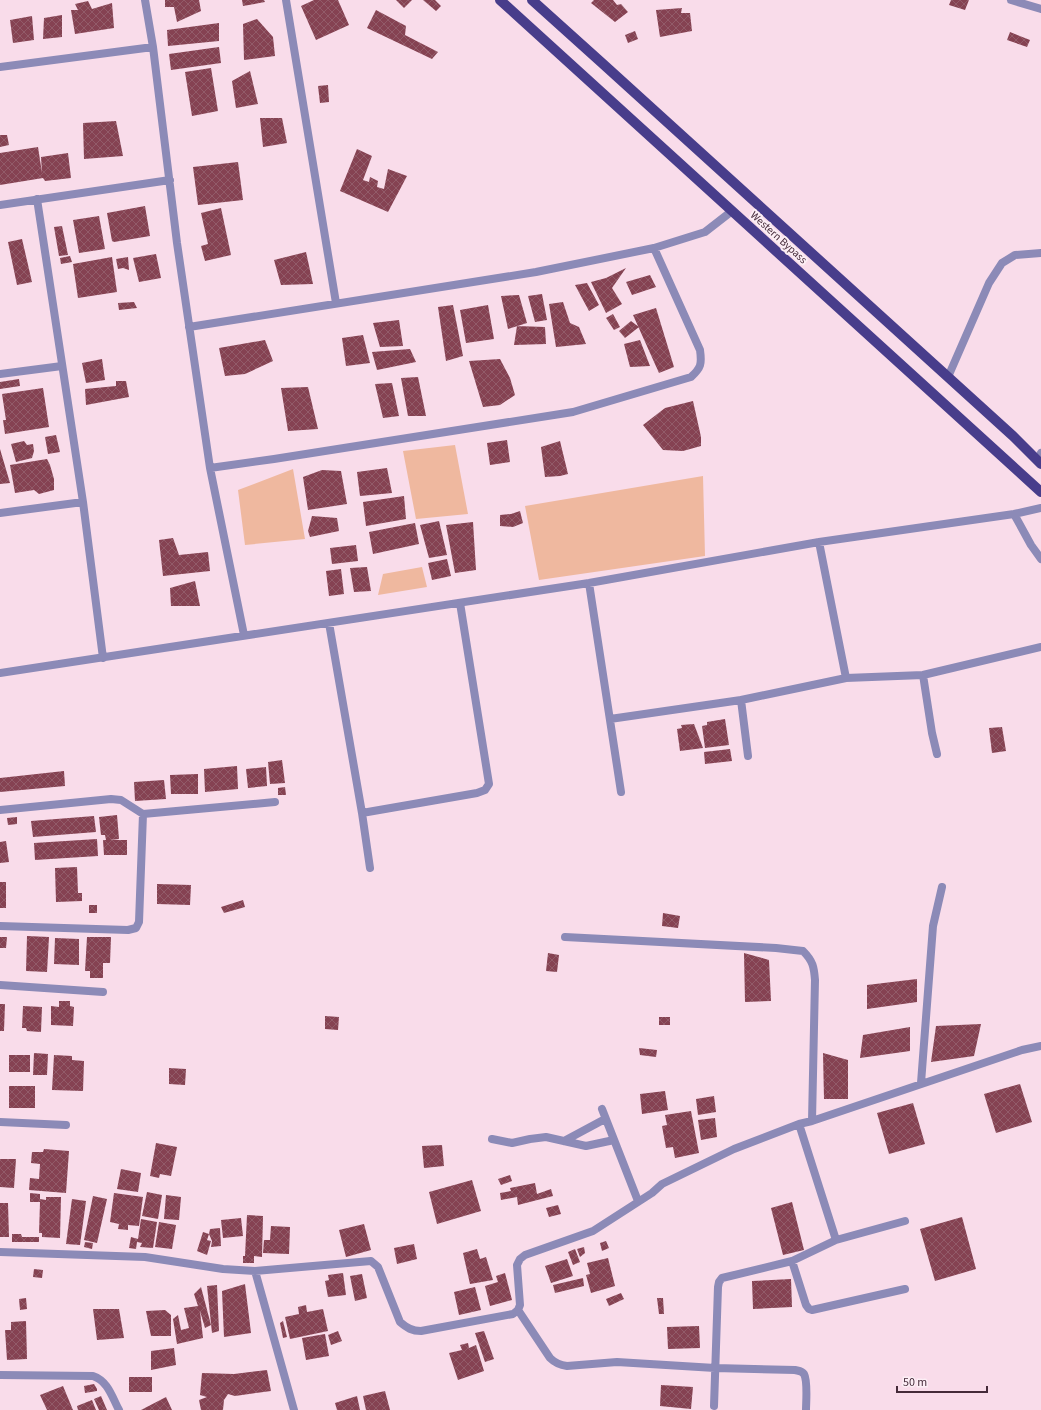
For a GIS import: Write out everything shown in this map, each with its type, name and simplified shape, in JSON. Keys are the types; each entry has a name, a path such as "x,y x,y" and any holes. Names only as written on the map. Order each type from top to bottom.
{"main road":[{"name":"Western Bypass","path":"500,0 1041,492"},
{"name":"Western Bypass","path":"532,0 1040,459"}],"street":[{"path":"145,0 153,47 189,327 210,468 244,635"},
{"path":"286,0 336,304"},
{"path":"1011,0 1041,9"},
{"path":"0,67 153,47"},
{"path":"0,205 170,180"},
{"path":"37,199 83,502 103,658"},
{"path":"189,327 536,272 654,248 705,232 732,211"},
{"path":"210,468 573,412 691,377 699,370 702,360 700,350 654,248"},
{"path":"948,377 989,282 1002,263 1015,255 1041,253"},
{"path":"0,374 62,366"},
{"path":"0,513 83,502"},
{"path":"0,673 589,583 819,542 1014,514 1041,508"},
{"path":"1014,514 1031,545 1041,559"},
{"path":"819,542 846,678"},
{"path":"589,583 621,792"},
{"path":"362,813 477,793 485,790 489,784 460,603"},
{"path":"329,623 370,868"},
{"path":"610,719 741,700 846,678 923,675 1041,648"},
{"path":"923,675 932,733 937,754"},
{"path":"741,700 748,756"},
{"path":"0,810 111,799 121,800 143,814 275,802"},
{"path":"0,926 128,930 136,928 139,922 143,814"},
{"path":"921,1083 933,926 942,887"},
{"path":"565,937 776,948 803,951 811,958 815,980 812,1121"},
{"path":"0,985 103,992"},
{"path":"0,1252 145,1257 223,1269 255,1271 371,1261 378,1267 400,1322 406,1328 413,1331 421,1331 513,1314 518,1310 520,1305 517,1265 520,1259 525,1255 593,1231 662,1184 734,1149 799,1124 812,1121 1022,1050 1041,1046"},
{"path":"602,1109 638,1201"},
{"path":"564,1141 605,1119"},
{"path":"0,1122 66,1125"},
{"path":"799,1124 836,1240"},
{"path":"492,1140 512,1143 546,1137 586,1146 594,1146 614,1140"},
{"path":"714,1406 719,1282 722,1278 792,1261 836,1240 905,1221"},
{"path":"792,1261 806,1306 808,1309 812,1310 905,1289"},
{"path":"255,1271 294,1410"},
{"path":"518,1310 550,1358 555,1363 566,1366 617,1362 800,1371 805,1379 806,1410"},
{"path":"0,1375 93,1376 105,1382 119,1410"}],"shaded area":[{"path":"455,445 468,514 416,519 403,451"},
{"path":"293,469 305,539 245,545 238,490"},
{"path":"703,476 705,556 539,580 525,506"},
{"path":"422,567 427,587 378,595 383,574"}],"building":[{"path":"165,0 199,0 201,11 177,22 174,7 165,7"},
{"path":"242,0 264,0 265,2 243,6"},
{"path":"314,0 338,0 349,25 316,40 301,6"},
{"path":"396,0 412,0 404,8"},
{"path":"423,0 435,0 441,6 436,11"},
{"path":"594,0 613,0 617,5 621,4 628,12 615,22 591,3"},
{"path":"951,0 969,0 965,10 949,5"},
{"path":"88,1 92,9 112,3 114,28 75,34 71,10 78,10 75,4"},
{"path":"682,8 681,13 690,13 692,31 660,37 656,10"},
{"path":"376,10 406,26 405,35 438,52 432,59 367,28"},
{"path":"62,15 62,37 43,39 44,18"},
{"path":"32,16 34,40 13,43 10,20"},
{"path":"257,19 273,37 275,56 244,60 243,24"},
{"path":"219,23 219,41 168,46 167,30"},
{"path":"635,31 638,39 628,43 625,35"},
{"path":"1010,32 1030,40 1027,47 1007,40"},
{"path":"219,47 221,63 171,70 169,54"},
{"path":"211,68 218,111 192,116 185,72"},
{"path":"250,71 258,104 236,108 232,81"},
{"path":"328,85 329,102 320,103 318,86"},
{"path":"260,118 282,118 287,143 263,147"},
{"path":"116,121 123,156 84,159 83,123"},
{"path":"0,135 7,135 9,145 0,147"},
{"path":"38,147 42,173 41,157 68,153 71,178 45,181 43,178 0,185 0,153"},
{"path":"357,149 372,156 363,180 369,182 370,177 378,181 377,187 384,189 388,169 407,176 388,212 340,191"},
{"path":"238,162 243,200 198,205 193,167"},
{"path":"145,206 150,236 114,242 112,241 107,213"},
{"path":"221,208 231,255 205,261 201,246 208,244 201,213"},
{"path":"99,216 105,249 79,253 73,220"},
{"path":"62,226 68,255 59,256 54,227"},
{"path":"22,239 32,282 17,285 8,242"},
{"path":"306,252 313,284 281,285 274,260"},
{"path":"156,254 161,278 139,282 133,258"},
{"path":"70,256 72,262 61,264 60,258"},
{"path":"112,257 117,292 78,298 73,264"},
{"path":"128,257 129,270 123,268 118,269 116,259"},
{"path":"626,268 612,288 622,304 606,313 591,282 606,278"},
{"path":"650,275 656,287 632,295 626,282"},
{"path":"587,283 599,305 589,311 575,285"},
{"path":"542,294 547,320 535,322 528,296"},
{"path":"519,295 527,323 508,329 501,296"},
{"path":"134,302 137,308 119,310 118,303"},
{"path":"563,302 570,323 579,327 586,344 556,347 549,304"},
{"path":"453,305 463,356 446,361 438,307"},
{"path":"488,305 494,339 466,343 460,310"},
{"path":"656,308 674,367 659,373 633,315"},
{"path":"613,314 620,327 614,330 606,318"},
{"path":"399,320 403,346 380,347 373,323"},
{"path":"631,321 639,327 625,338 619,331"},
{"path":"517,326 545,327 546,344 514,345"},
{"path":"363,335 370,363 346,366 342,338"},
{"path":"265,340 273,361 245,374 225,376 219,348"},
{"path":"640,340 650,366 630,367 624,344"},
{"path":"410,349 416,362 377,370 372,352"},
{"path":"102,359 105,380 86,383 82,363"},
{"path":"500,359 510,378 515,395 500,405 483,407 469,361"},
{"path":"418,377 426,416 408,416 401,378"},
{"path":"19,379 20,386 0,389 0,382"},
{"path":"116,381 126,381 129,397 86,405 85,389 116,386"},
{"path":"392,383 399,416 383,418 375,384"},
{"path":"308,387 318,429 288,431 281,388"},
{"path":"43,388 49,427 5,434 3,420 6,420 2,394"},
{"path":"693,401 701,437 701,446 683,451 663,450 643,425 665,408"},
{"path":"56,435 60,452 48,454 45,437"},
{"path":"507,440 510,462 490,465 487,443"},
{"path":"24,441 27,445 33,444 34,451 32,458 16,462 11,444"},
{"path":"560,441 568,474 545,477 541,447"},
{"path":"0,449 10,483 0,484"},
{"path":"47,459 54,479 54,490 39,494 34,490 15,493 10,465"},
{"path":"387,468 392,493 360,496 357,472"},
{"path":"322,470 341,471 347,504 308,510 303,477"},
{"path":"404,496 406,519 366,526 363,502"},
{"path":"520,511 523,523 513,527 500,526 500,515"},
{"path":"312,516 337,518 339,531 310,537 308,531"},
{"path":"439,521 447,555 429,558 420,525"},
{"path":"473,522 476,570 455,573 446,525"},
{"path":"415,523 419,544 373,554 369,532"},
{"path":"173,538 179,555 208,552 210,571 163,576 159,540"},
{"path":"356,545 358,561 332,564 330,548"},
{"path":"447,559 451,576 432,580 428,563"},
{"path":"367,567 371,591 354,592 350,568"},
{"path":"341,569 344,594 329,596 326,571"},
{"path":"195,581 200,606 171,606 170,588"},
{"path":"725,719 729,745 705,748 702,726 707,725 707,722"},
{"path":"694,724 703,748 680,751 677,729 682,728 681,725"},
{"path":"1002,727 1006,751 992,753 989,728"},
{"path":"730,749 732,761 705,764 704,752"},
{"path":"282,760 285,783 270,784 268,762"},
{"path":"237,766 238,789 205,792 204,769"},
{"path":"266,767 267,786 248,788 246,769"},
{"path":"64,771 65,786 0,792 0,778"},
{"path":"198,774 198,794 171,794 170,775"},
{"path":"164,780 166,799 135,801 134,782"},
{"path":"285,787 286,795 278,795 278,788"},
{"path":"117,815 119,839 110,840 127,840 127,855 104,855 103,840 106,840 105,835 101,835 99,817"},
{"path":"94,816 96,832 33,837 31,821"},
{"path":"17,817 17,824 8,825 7,818"},
{"path":"97,839 98,856 35,860 34,843"},
{"path":"6,841 9,862 0,863 0,842"},
{"path":"77,867 78,893 82,893 82,901 56,902 55,868"},
{"path":"0,882 6,882 6,908 0,908"},
{"path":"157,884 191,885 190,905 157,904"},
{"path":"243,900 245,907 224,913 221,907"},
{"path":"89,905 97,905 97,913 89,913"},
{"path":"663,913 680,916 678,928 662,926"},
{"path":"27,936 49,937 47,972 26,971"},
{"path":"0,937 7,937 6,948 0,948"},
{"path":"87,937 111,937 110,963 103,963 103,978 90,978 90,971 85,971"},
{"path":"55,938 79,939 79,965 54,964"},
{"path":"548,953 559,955 557,972 546,971"},
{"path":"744,953 769,960 771,1001 745,1002"},
{"path":"917,979 917,1002 867,1009 867,985"},
{"path":"59,1001 70,1001 70,1006 74,1007 73,1026 51,1025 51,1006 59,1007"},
{"path":"0,1004 5,1004 4,1031 0,1031"},
{"path":"23,1006 42,1007 41,1032 27,1031 26,1028 22,1028"},
{"path":"325,1016 339,1017 338,1030 325,1029"},
{"path":"659,1017 670,1017 670,1025 659,1025"},
{"path":"981,1024 974,1056 931,1062 936,1026"},
{"path":"910,1027 910,1051 860,1058 863,1035"},
{"path":"639,1048 657,1050 656,1057 640,1055"},
{"path":"34,1053 48,1054 47,1075 33,1075"},
{"path":"823,1053 848,1060 848,1099 824,1099"},
{"path":"9,1055 30,1055 30,1072 9,1072"},
{"path":"54,1055 72,1056 72,1060 84,1061 83,1091 52,1090"},
{"path":"169,1068 186,1069 185,1085 169,1084"},
{"path":"1020,1084 1032,1122 996,1133 984,1094"},
{"path":"9,1086 35,1086 35,1108 9,1108"},
{"path":"665,1091 668,1110 642,1114 640,1094"},
{"path":"714,1096 716,1112 698,1115 696,1099"},
{"path":"913,1103 925,1144 889,1154 877,1113"},
{"path":"691,1111 699,1153 675,1158 673,1147 666,1148 662,1126 667,1125 665,1115"},
{"path":"715,1118 717,1137 701,1140 698,1120"},
{"path":"156,1143 177,1147 171,1176 160,1174 159,1178 150,1176"},
{"path":"442,1145 444,1166 424,1168 422,1146"},
{"path":"44,1149 69,1151 66,1193 29,1190 30,1178 39,1179 40,1164 31,1163 32,1152 43,1152"},
{"path":"0,1159 16,1159 14,1188 0,1187"},
{"path":"121,1169 141,1173 138,1192 117,1189"},
{"path":"510,1175 512,1181 501,1185 498,1179"},
{"path":"472,1180 481,1211 437,1224 429,1192"},
{"path":"535,1183 537,1194 551,1189 553,1196 518,1205 517,1197 501,1200 500,1193 511,1191 510,1188"},
{"path":"147,1192 162,1195 158,1219 142,1216"},
{"path":"30,1193 40,1194 40,1199 46,1200 46,1197 61,1197 60,1238 42,1237 42,1233 39,1233 40,1202 30,1202"},
{"path":"114,1193 143,1197 139,1226 128,1225 128,1230 118,1229 119,1224 110,1222"},
{"path":"166,1195 181,1197 179,1220 164,1219"},
{"path":"93,1196 107,1199 97,1243 84,1240"},
{"path":"72,1199 86,1201 80,1245 66,1244"},
{"path":"792,1202 804,1250 783,1255 771,1208"},
{"path":"0,1203 8,1203 9,1237 0,1237"},
{"path":"558,1205 561,1214 549,1217 546,1208"},
{"path":"247,1215 263,1216 262,1257 254,1256 254,1263 243,1263 243,1256 245,1256"},
{"path":"962,1217 976,1269 935,1281 920,1229"},
{"path":"241,1218 243,1236 223,1238 221,1220"},
{"path":"141,1219 157,1222 153,1248 140,1247 142,1243 137,1242 136,1249 129,1248 131,1237 138,1239"},
{"path":"159,1222 176,1225 172,1249 155,1247"},
{"path":"364,1224 371,1250 346,1257 339,1230"},
{"path":"271,1226 290,1227 289,1254 263,1253 264,1240 270,1240"},
{"path":"220,1228 221,1246 211,1247 212,1241 209,1234 210,1229"},
{"path":"203,1232 209,1234 207,1240 211,1241 207,1255 197,1251"},
{"path":"12,1234 21,1234 22,1237 39,1237 39,1242 12,1242"},
{"path":"606,1241 609,1248 602,1251 600,1243"},
{"path":"85,1242 93,1243 92,1249 84,1247"},
{"path":"414,1244 417,1259 397,1264 394,1248"},
{"path":"584,1247 585,1253 580,1257 577,1249"},
{"path":"477,1249 480,1259 486,1257 493,1280 470,1284 463,1253"},
{"path":"575,1249 580,1262 573,1265 568,1252"},
{"path":"608,1258 615,1286 591,1293 586,1275 590,1274 587,1263"},
{"path":"567,1259 573,1276 551,1283 545,1266"},
{"path":"34,1269 43,1270 42,1278 33,1277"},
{"path":"343,1273 346,1295 328,1297 325,1281 329,1280 328,1275"},
{"path":"505,1273 512,1300 490,1306 485,1286 498,1282 496,1276"},
{"path":"362,1274 367,1298 355,1301 350,1276"},
{"path":"583,1278 584,1286 555,1293 553,1285"},
{"path":"791,1279 792,1307 753,1309 752,1281"},
{"path":"245,1284 251,1333 224,1337 222,1291"},
{"path":"217,1285 219,1331 212,1333 207,1286"},
{"path":"201,1287 211,1325 205,1328 200,1311 203,1338 177,1344 173,1319 178,1315 181,1330 189,1328 184,1308 198,1306 194,1294"},
{"path":"475,1287 481,1310 459,1315 454,1292"},
{"path":"621,1293 624,1299 609,1306 606,1299"},
{"path":"26,1298 27,1309 20,1310 19,1299"},
{"path":"657,1298 663,1298 664,1314 659,1314"},
{"path":"306,1305 307,1312 323,1309 328,1331 290,1339 285,1317 299,1314 298,1307"},
{"path":"93,1309 119,1309 124,1338 97,1340"},
{"path":"165,1310 171,1315 171,1336 151,1336 146,1311"},
{"path":"26,1321 27,1359 7,1360 5,1330 11,1330 11,1322"},
{"path":"283,1321 287,1337 283,1338 280,1323"},
{"path":"699,1326 700,1348 668,1349 667,1327"},
{"path":"338,1331 342,1341 331,1345 328,1335"},
{"path":"484,1331 494,1359 485,1362 475,1333"},
{"path":"325,1334 329,1356 306,1360 302,1338"},
{"path":"468,1343 469,1348 476,1345 484,1371 458,1380 449,1353 462,1350 460,1345"},
{"path":"174,1348 176,1365 151,1370 151,1351"},
{"path":"267,1370 271,1391 235,1396 228,1394 224,1400 223,1410 201,1410 199,1400 207,1397 200,1395 202,1373 234,1374"},
{"path":"129,1377 152,1377 152,1392 129,1392"},
{"path":"94,1384 97,1391 85,1393 84,1386"},
{"path":"661,1385 693,1387 691,1409 660,1406"},
{"path":"63,1386 73,1410 47,1410 40,1395"},
{"path":"385,1391 390,1410 366,1410 363,1396"},
{"path":"101,1396 107,1410 99,1410 94,1399"},
{"path":"357,1396 360,1410 337,1410 335,1403"},
{"path":"166,1397 172,1410 141,1410"},
{"path":"92,1400 96,1410 78,1410 77,1406"}]}
